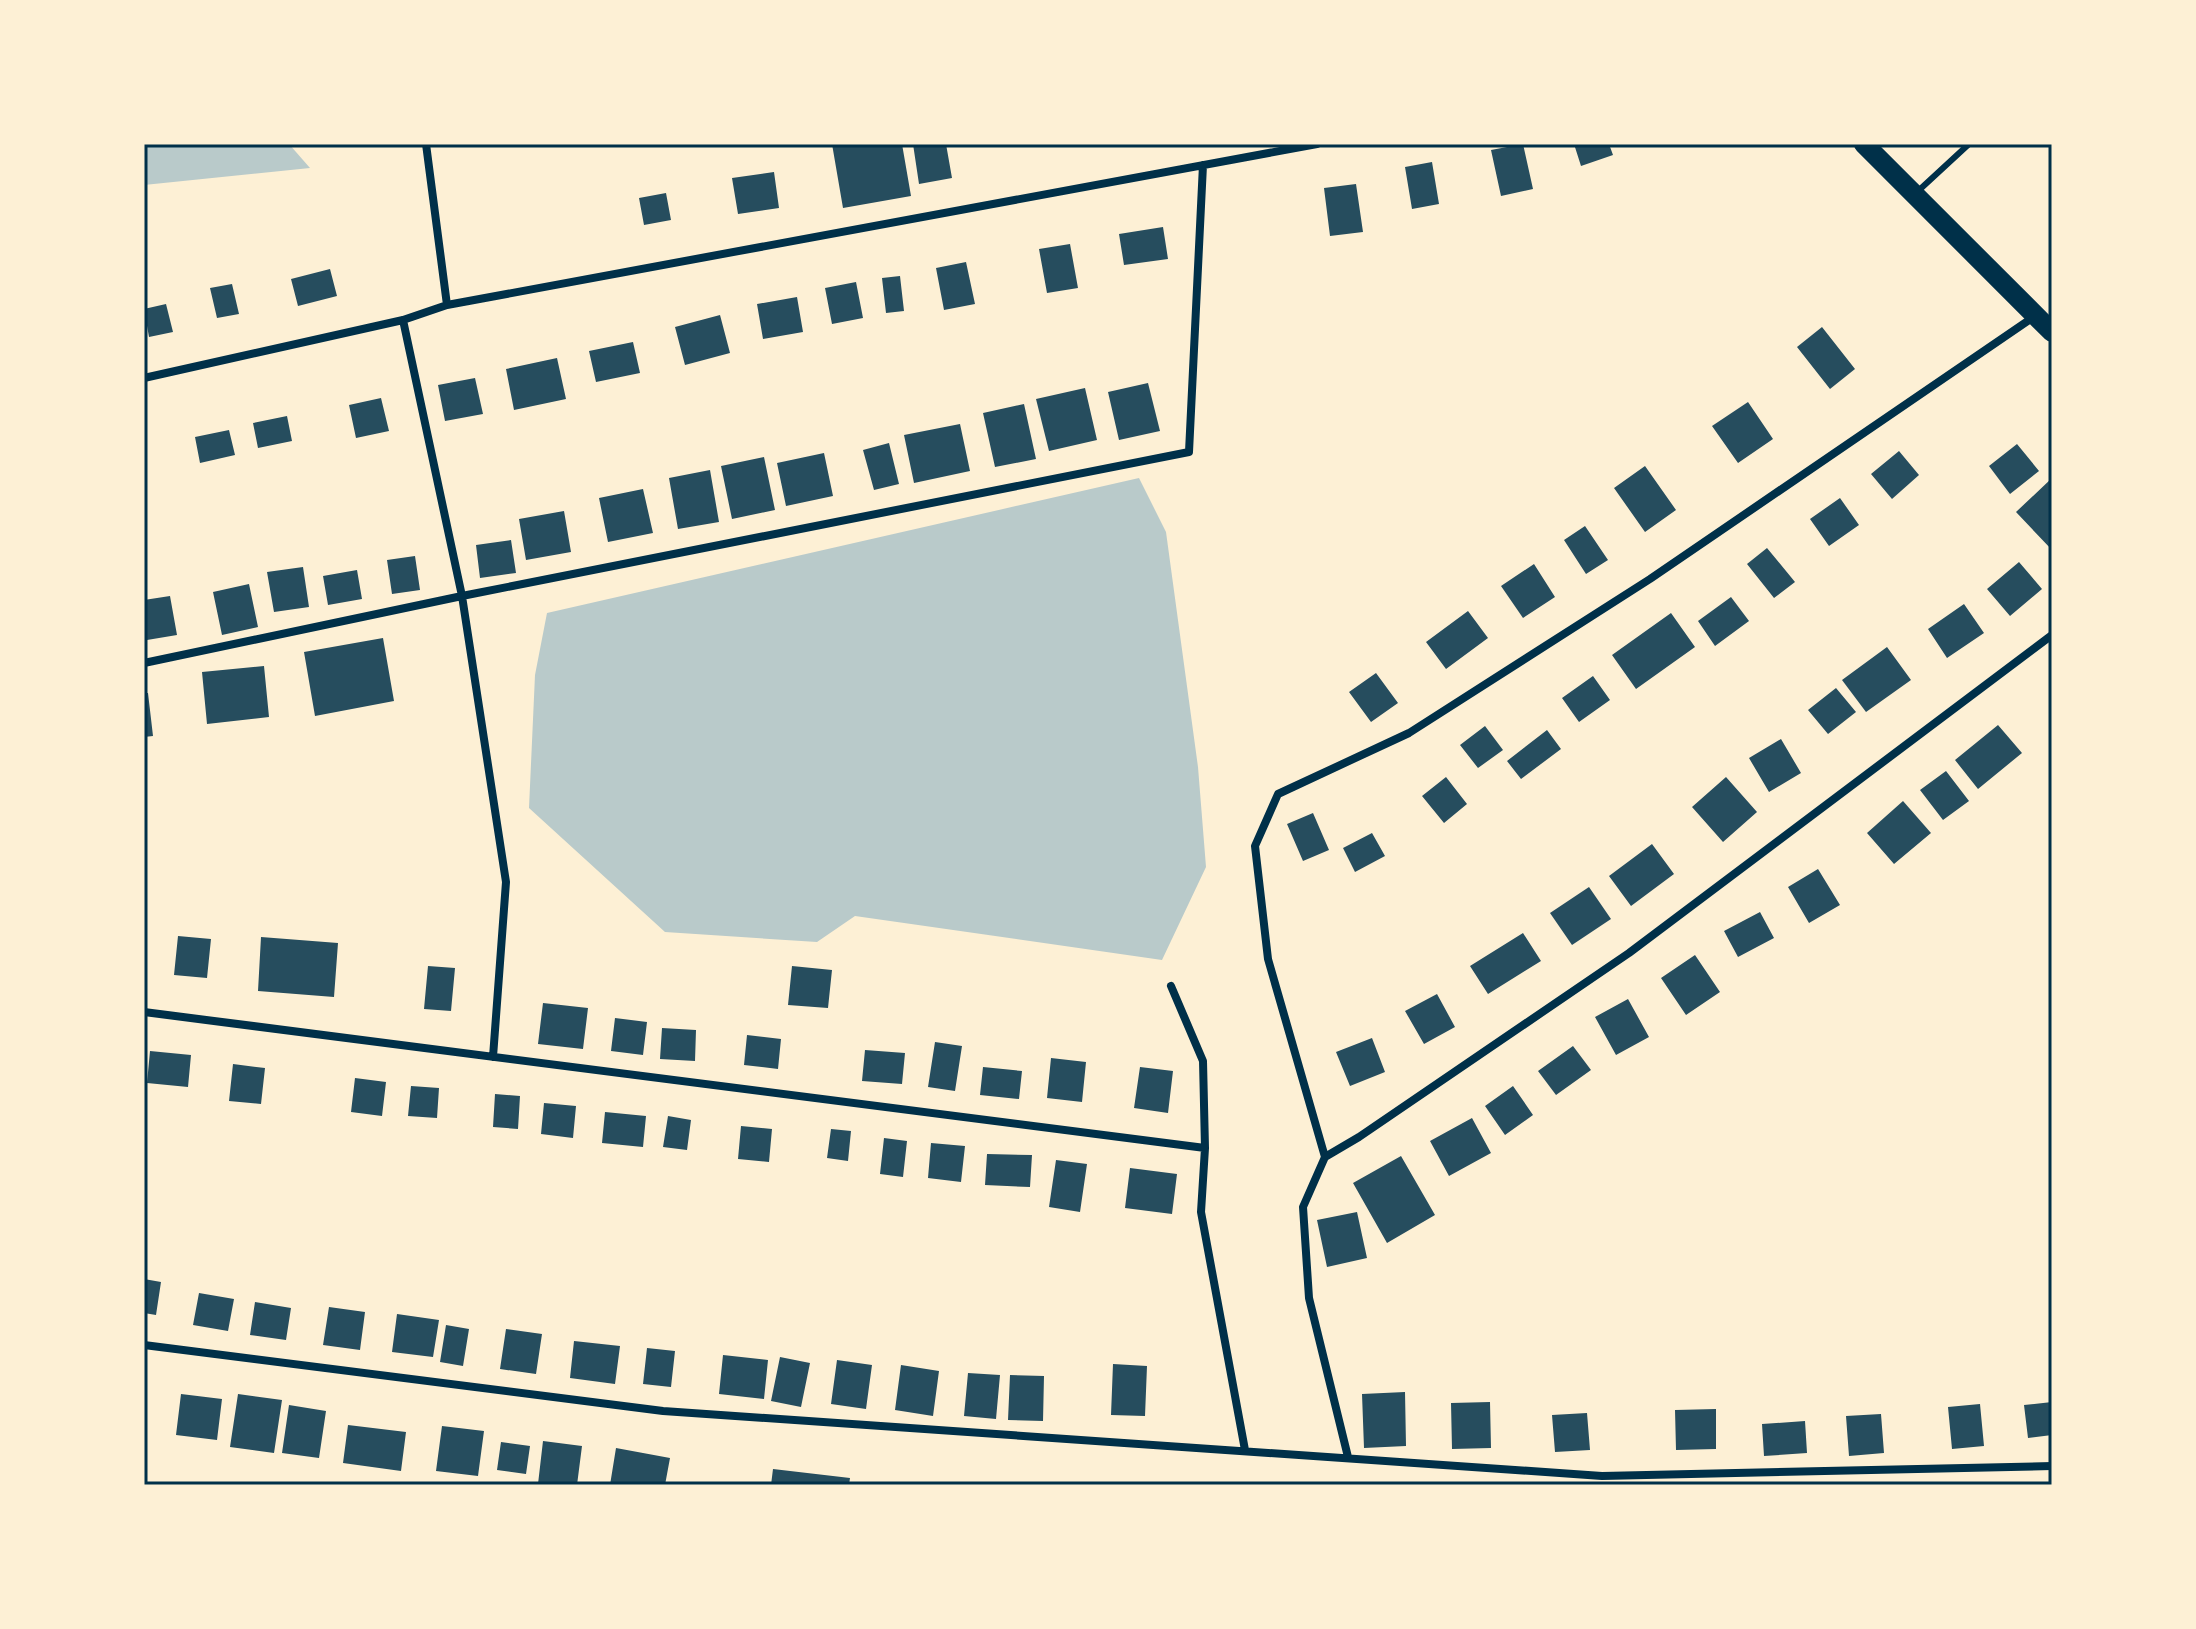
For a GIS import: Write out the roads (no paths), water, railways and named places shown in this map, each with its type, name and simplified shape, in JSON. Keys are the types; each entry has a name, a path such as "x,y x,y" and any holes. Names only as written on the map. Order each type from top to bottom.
{"main road":[{"path":"1864,144 2052,332"}],"street":[{"path":"426,144 447,305"},
{"path":"144,378 403,320 447,305 1317,144"},
{"path":"144,663 462,596 1189,452 1203,165"},
{"path":"1325,1157 1268,959 1255,846 1278,794 1409,733 1650,579 2036,316"},
{"path":"403,320 462,596 506,882 493,1057"},
{"path":"1348,1457 1309,1298 1303,1207 1325,1157 1629,953 2052,635"},
{"path":"1171,986 1203,1061 1205,1148 1201,1212 1245,1450"},
{"path":"144,1012 1205,1148"},
{"path":"144,1345 663,1411 1602,1476 2052,1466"}],"lane":[{"path":"1914,194 1969,144"}]}
